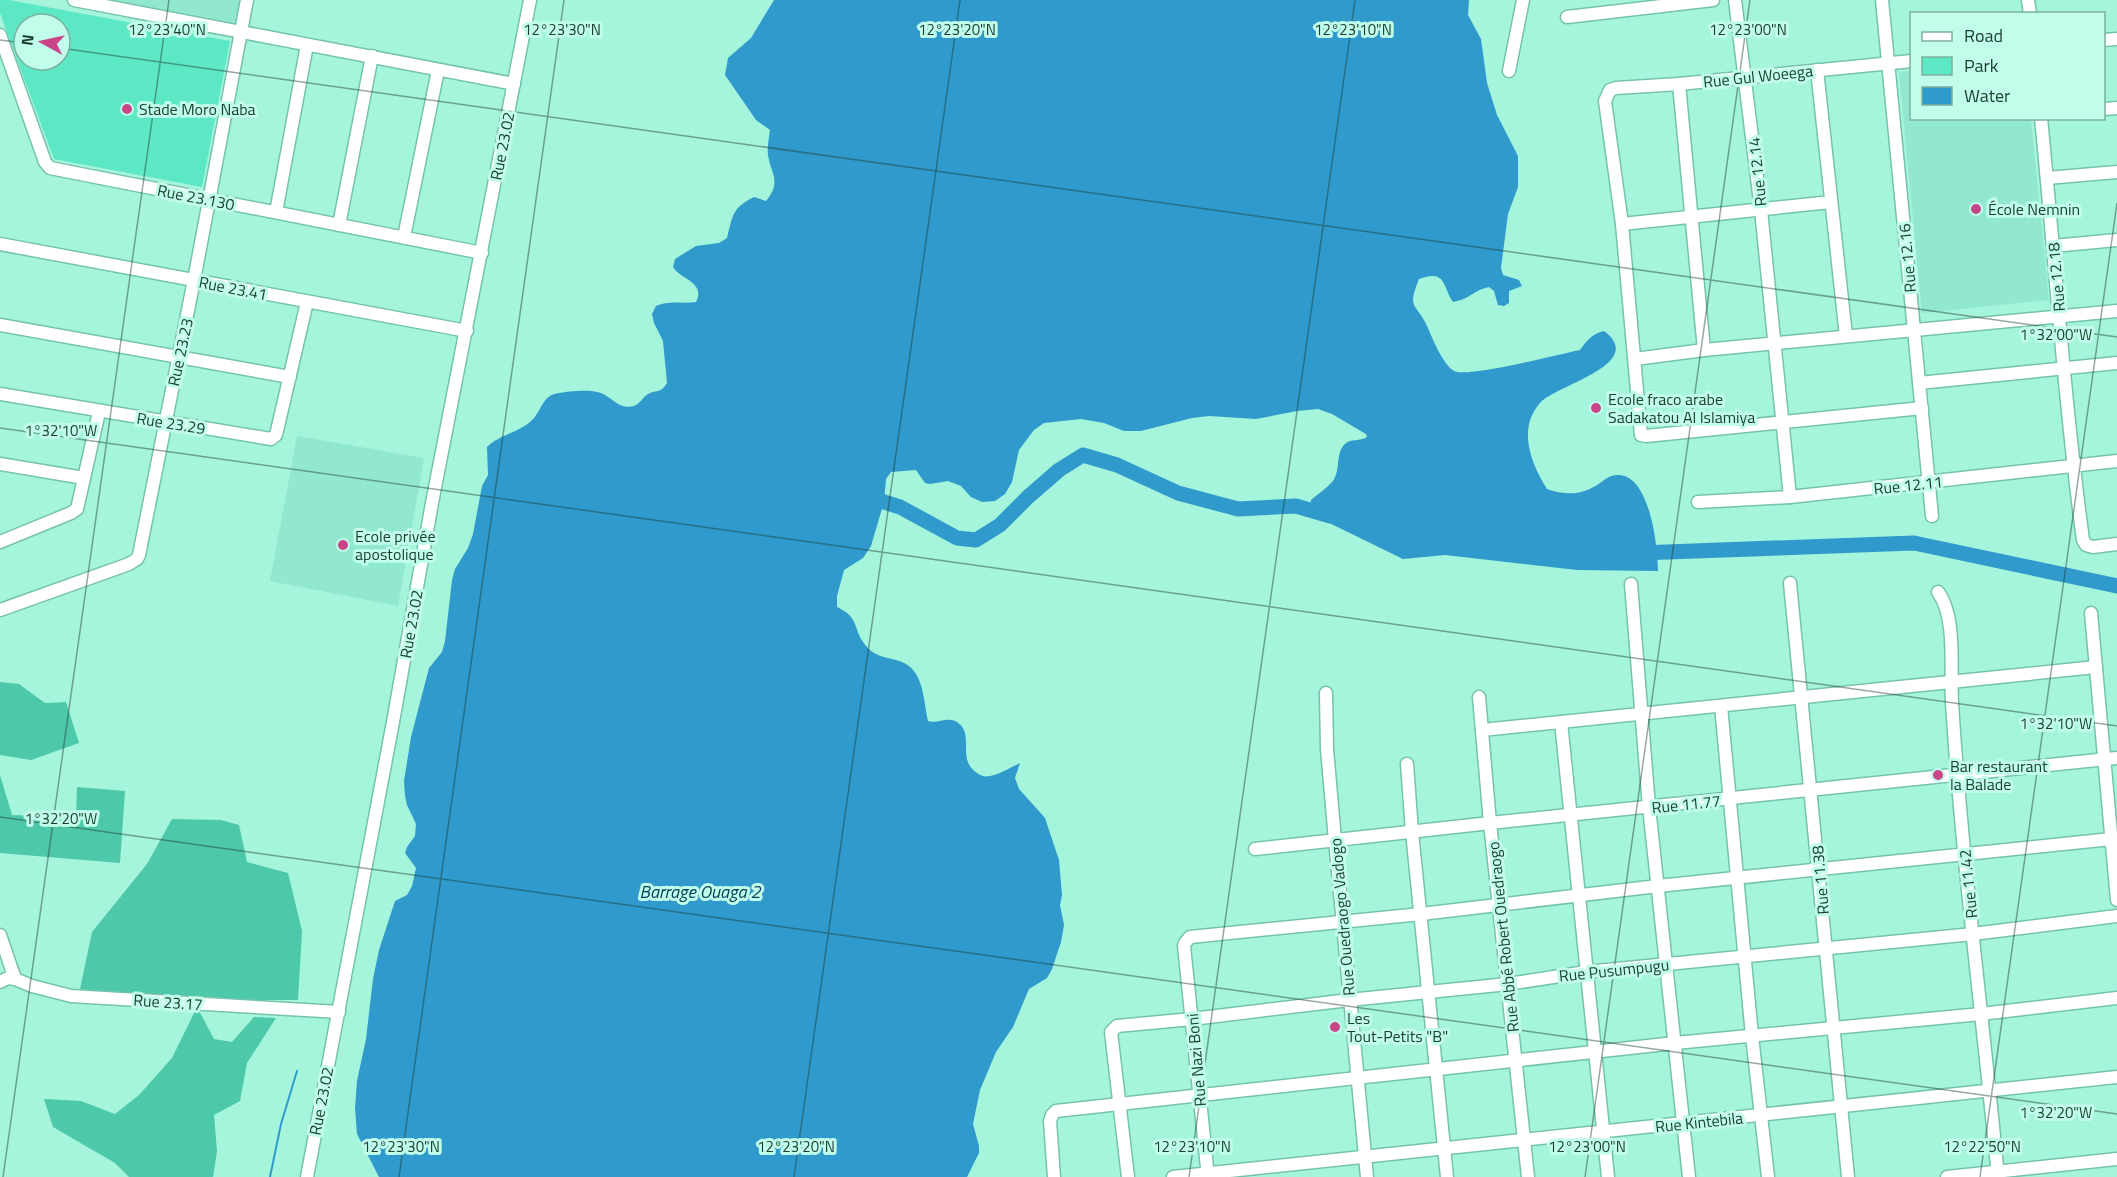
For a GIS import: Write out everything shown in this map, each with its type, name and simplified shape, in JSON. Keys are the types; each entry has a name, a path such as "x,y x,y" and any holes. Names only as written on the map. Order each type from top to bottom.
{"street":[{"path":"74,0 514,84"},
{"name":"Rue 23.23","path":"0,610 129,564 137,559 179,358 247,0"},
{"name":"Rue 23.02","path":"307,1177 432,503 530,0"},
{"path":"1509,71 1522,0"},
{"path":"1567,17 1666,3 1713,0"},
{"name":"Rue 12.14","path":"1735,0 1761,210 1790,497"},
{"name":"Rue 12.16","path":"1882,0 1932,516"},
{"name":"Rue 23.130","path":"0,35 45,162 50,168 482,253"},
{"path":"276,212 307,45"},
{"path":"339,225 372,56"},
{"name":"Rue Gul Woeega","path":"1622,224 1605,101 1610,90 1910,61"},
{"path":"404,237 438,70"},
{"path":"1817,70 1846,336"},
{"path":"1679,84 1704,350"},
{"name":"Rue 12.18","path":"2041,120 2063,368 2084,543 2093,547 2117,544"},
{"path":"2047,178 2117,172"},
{"path":"1831,202 1622,224 1640,432 1643,436 1922,408"},
{"path":"2054,246 2117,240"},
{"name":"Rue 23.41","path":"0,244 467,331"},
{"path":"0,325 290,377 307,302"},
{"path":"1635,359 1914,329 2117,311"},
{"path":"1919,383 2117,363"},
{"name":"Rue 23.29","path":"0,394 271,439 276,435 290,377"},
{"path":"0,542 75,511 99,412"},
{"name":"Rue 12.11","path":"1698,502 1790,497 2117,461"},
{"path":"0,464 84,478"},
{"name":"Rue 11.38","path":"1790,583 1848,1177"},
{"path":"1631,584 1649,807 1689,1177"},
{"name":"Rue 11.42","path":"1938,592 1944,599 1951,637 1951,683 1957,775 1998,1174"},
{"path":"2091,613 2096,667 2111,759 2111,839 2117,900"},
{"path":"1482,730 1640,712 1802,699 2096,667"},
{"name":"Rue Ouedraogo Vadogo","path":"1326,693 1327,749 1356,1079 1367,1177"},
{"name":"Rue Abbé Robert Ouedraogo","path":"1479,697 1528,1177"},
{"path":"1721,706 1752,1036 1768,1177"},
{"path":"1561,722 1608,1177"},
{"name":"Rue 11.77","path":"1255,849 2111,759"},
{"path":"1407,764 1447,1177"},
{"path":"1342,922 1499,903 2111,839"},
{"name":"Rue Pusumpugu","path":"1120,1104 1112,1029 1117,1026 1192,1020 1349,1000 1508,984 1586,972 1973,934 2117,916"},
{"name":"Rue Nazi Boni","path":"1208,1175 1185,942 1190,937 1342,922"},
{"path":"0,935 15,979 8,978 0,982"},
{"name":"Rue 23.17","path":"15,979 46,991 71,996 339,1012"},
{"path":"1054,1177 1050,1121 1053,1113 1594,1052 1981,1014 2117,998"},
{"name":"Rue Kintebila","path":"1173,1177 2117,1077"},
{"path":"1120,1104 1128,1177"},
{"path":"1947,1177 1998,1174 2117,1159"}],"shaded area":[{"path":"113,0 242,0 238,23"},
{"name":"École Nemnin","path":"1910,71 1910,120 2031,120 2049,300 1922,313 1899,72"},
{"name":"Ecole privée apostolique","path":"297,436 424,458 398,606 270,581"},
{"path":"0,682 19,684 45,703 66,702 79,743 31,760 0,755"},
{"path":"0,775 12,815 76,817 77,787 125,791 120,863 0,853"},
{"path":"172,819 221,820 239,825 247,862 288,873 302,931 298,1000 188,1000 80,989 92,932 147,864"},
{"path":"197,1007 214,1039 232,1042 254,1017 276,1018 247,1063 240,1101 214,1115 217,1151 213,1177 129,1177 115,1163 53,1127 44,1099 81,1101 115,1114 139,1095 172,1058"}],"green space":[{"name":"Stade Moro Naba","path":"0,0 9,0 230,41 202,187 54,159 22,72 72,72 72,12 12,12 12,45 0,13"}],"water":[{"name":"Barrage Ouaga 2","path":"774,0 1469,0 1468,15 1481,39 1487,83 1497,115 1518,156 1518,187 1508,214 1501,268 1503,275 1519,280 1522,286 1509,291 1509,303 1504,306 1498,305 1494,291 1489,287 1453,302 1442,280 1439,277 1428,276 1419,279 1413,296 1414,306 1424,320 1446,363 1454,371 1494,368 1580,350 1590,338 1604,331 1615,343 1615,354 1607,364 1594,373 1540,403 1529,424 1529,446 1536,469 1547,489 1561,493 1581,492 1594,487 1610,476 1617,475 1628,478 1637,486 1644,498 1654,530 1658,571 1577,570 1445,555 1403,559 1313,515 1310,508 1311,500 1333,481 1342,448 1347,442 1367,437 1366,434 1332,414 1318,409 1256,419 1209,416 1192,418 1141,431 1124,431 1104,423 1081,419 1044,423 1034,430 1019,450 1012,482 1005,494 995,501 982,502 971,497 961,486 948,481 925,483 916,470 891,472 886,479 884,502 871,546 863,558 844,570 837,596 837,607 850,616 862,641 870,650 880,656 905,663 912,669 921,684 928,721 952,720 961,726 965,732 967,761 977,773 990,776 1020,763 1015,778 1019,789 1045,818 1059,860 1062,895 1060,905 1064,925 1061,942 1047,978 1029,989 1013,1027 996,1052 980,1090 973,1124 979,1153 967,1177 379,1177 357,1134 355,1108 357,1081 366,1039 379,950 395,901 407,895 412,886 416,868 405,853 415,836 416,824 407,805 404,781 411,737 429,668 442,652 445,641 452,580 455,569 468,548 473,534 482,486 488,475 487,447 529,423 546,399 554,394 574,391 596,392 620,405 629,407 636,405 648,394 661,390 667,383 663,341 652,314 656,306 696,302 698,295 695,286 673,267 675,259 696,246 719,243 727,238 737,209 754,197 766,201 773,188 774,178 768,152 770,130 756,120 725,75 728,58 751,38"}],"waterway":[{"path":"865,496 900,507 957,538 976,540 1000,525 1059,470 1083,455 1117,465 1178,493 1238,509 1296,506 1330,516"},
{"path":"1639,553 1914,543 2117,586"},
{"path":"270,1177 281,1124 297,1071"}],"place":[{"name":"Stade Moro Naba","path":"127,109"},
{"name":"École Nemnin","path":"1976,209"},
{"name":"Ecole fraco arabe Sadakatou Al Islamiya","path":"1596,408"},
{"name":"Ecole privée apostolique","path":"343,545"},
{"name":"Bar restaurant la Balade","path":"1938,775"},
{"name":"Les Tout-Petits \"B\"","path":"1335,1027"}]}
